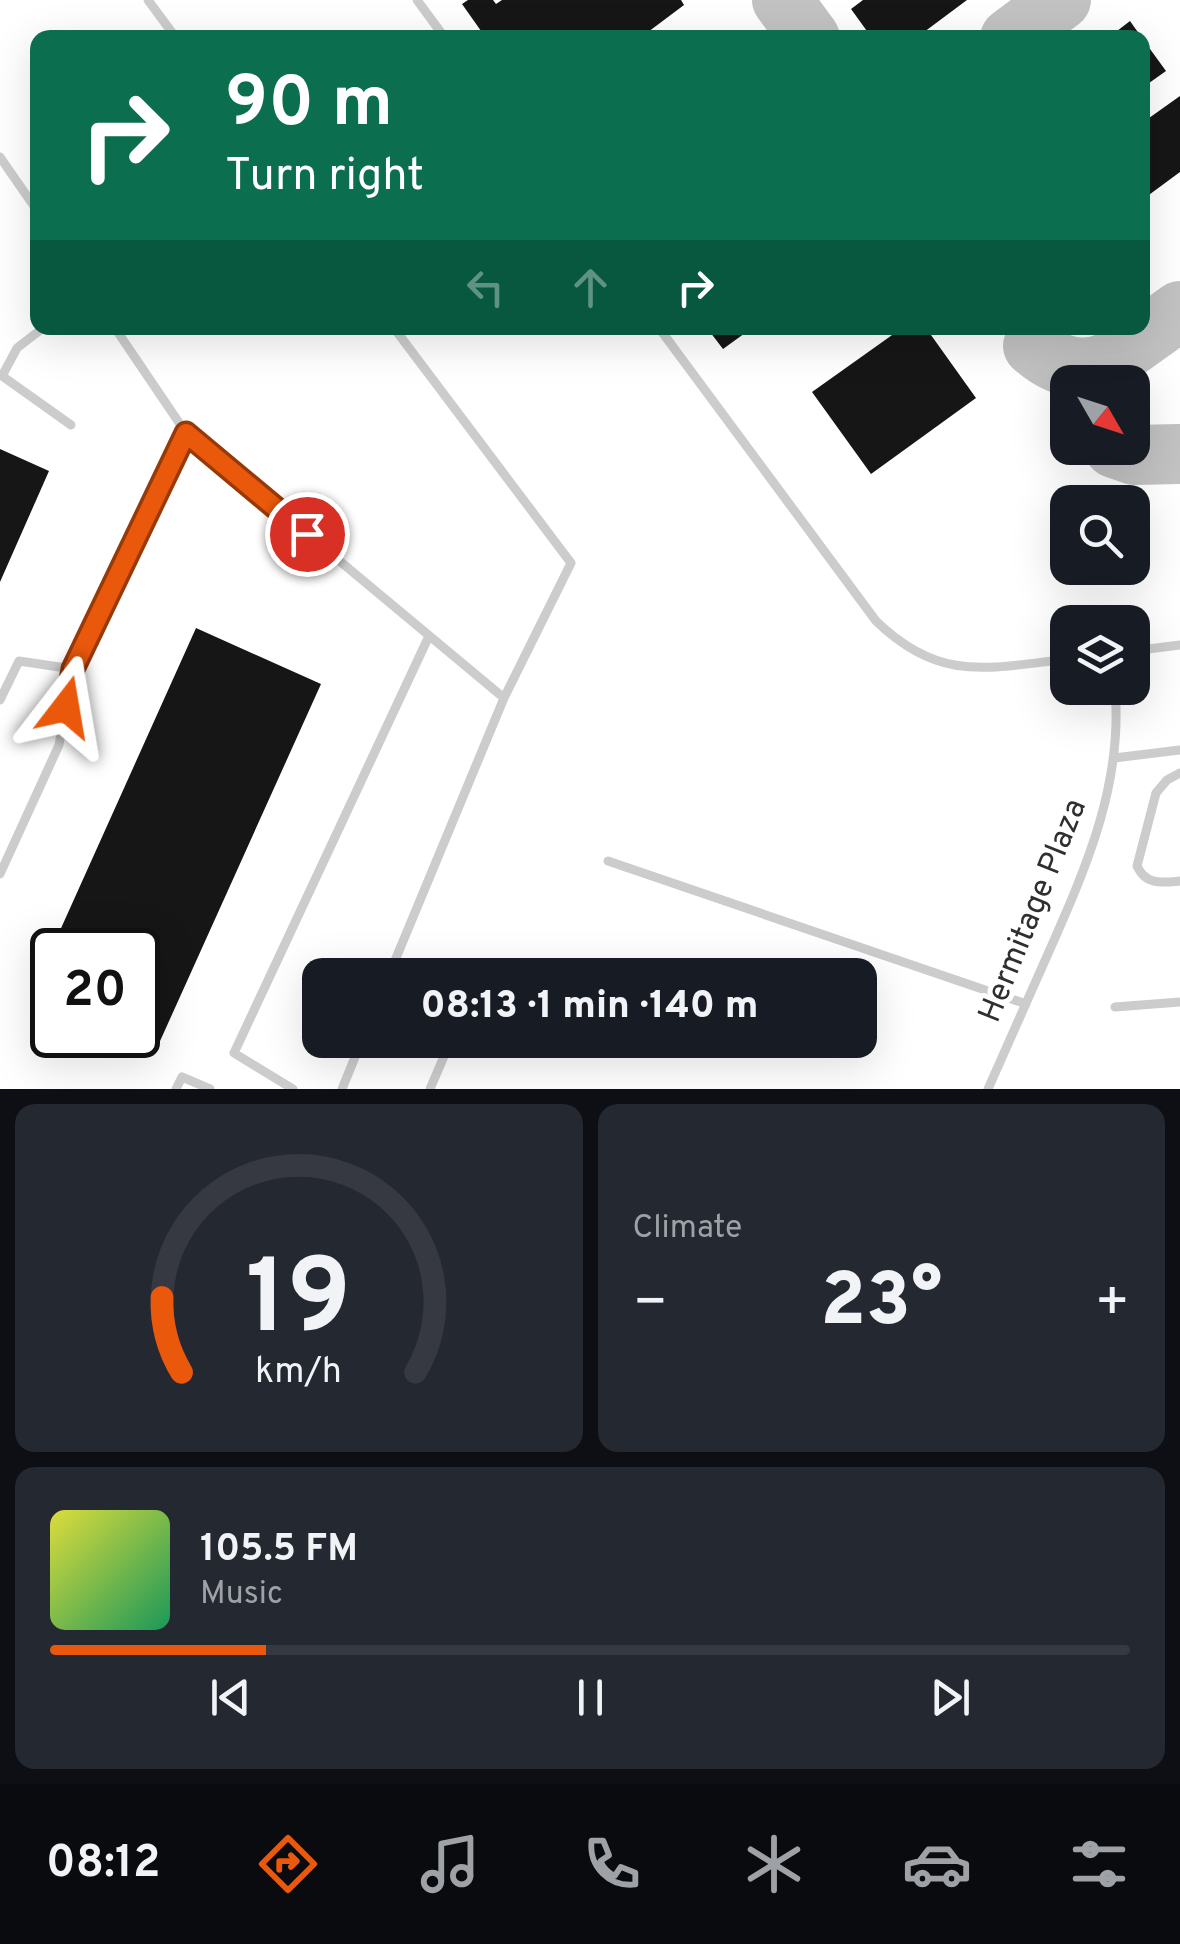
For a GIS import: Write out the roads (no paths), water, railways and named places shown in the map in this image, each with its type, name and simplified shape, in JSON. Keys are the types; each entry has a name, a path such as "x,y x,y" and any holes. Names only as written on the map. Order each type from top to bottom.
{"lane":[{"path":"148,0 170,30"},
{"path":"418,0 439,30"},
{"path":"0,156 30,200"},
{"path":"34,335 18,348 2,376 71,426"},
{"path":"120,335 186,433 504,698"},
{"path":"396,958 504,698 570,563 399,335"},
{"path":"664,335 876,621 894,638 914,652 961,668 1050,661"},
{"path":"0,874 59,745 73,669 186,433"},
{"path":"293,1089 234,1054 429,636"},
{"path":"1150,649 1180,645"},
{"path":"0,700 19,661 73,669"},
{"name":"Hermitage Plaza","path":"988,1089 1076,891 1101,820 1113,771 1117,705"},
{"path":"1114,758 1180,750"},
{"path":"1180,773 1156,793 1136,866 1150,882 1180,881"},
{"path":"608,861 1026,1004"},
{"path":"1116,1007 1180,1002"},
{"path":"342,1089 355,1058"},
{"path":"430,1089 444,1058"},
{"path":"176,1089 182,1077 210,1089"}]}
